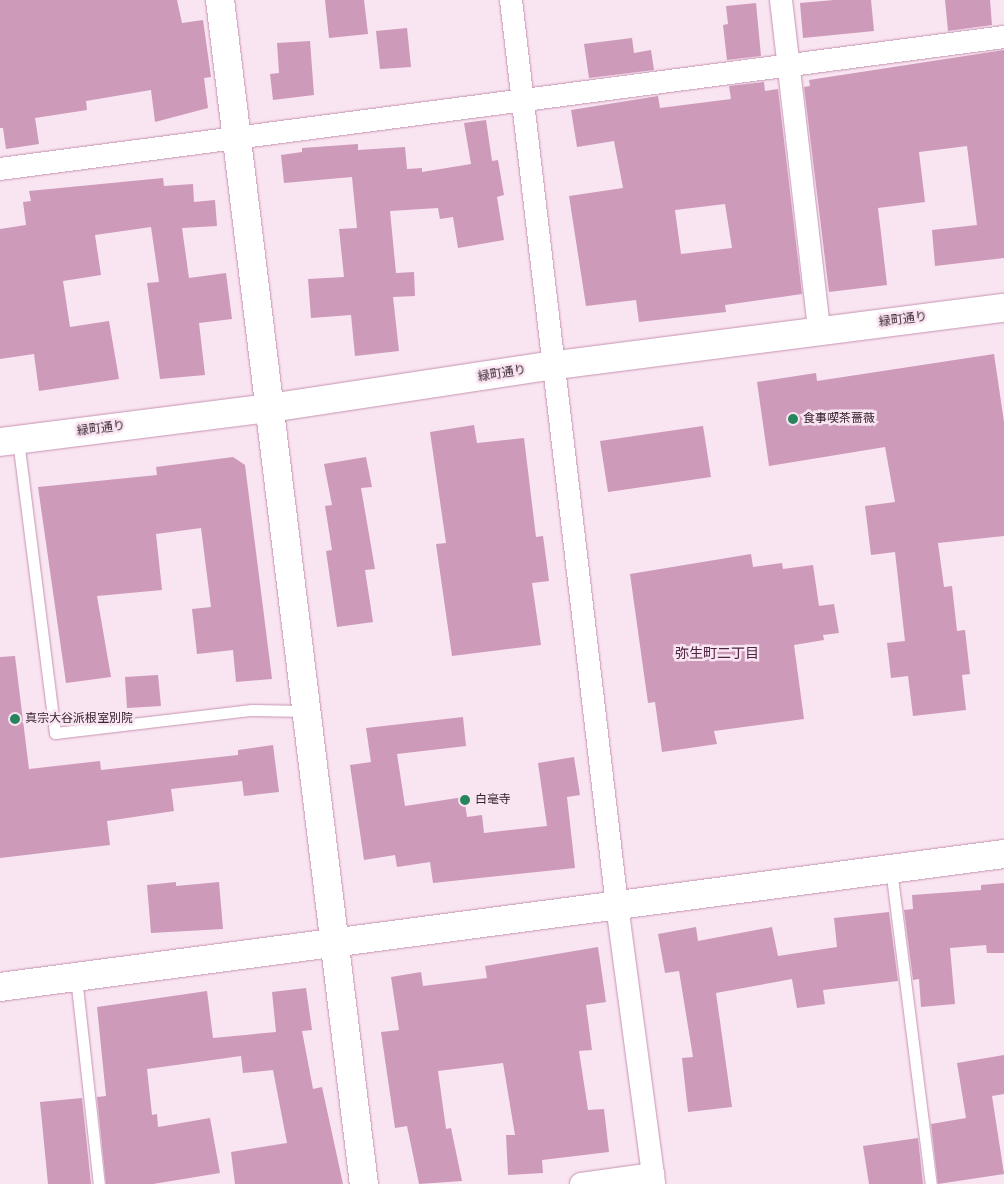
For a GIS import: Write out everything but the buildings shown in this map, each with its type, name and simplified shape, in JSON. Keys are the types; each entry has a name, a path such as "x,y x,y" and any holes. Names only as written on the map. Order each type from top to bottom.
{"street":[{"path":"220,0 337,942 364,1184"},
{"path":"511,0 556,365 617,905 654,1179 580,1184"},
{"path":"781,0 819,330"},
{"path":"0,169 522,97 788,66 1004,37"},
{"name":"緑町通り","path":"9,441 270,408 556,365 819,330 1004,308"},
{"path":"0,987 1004,854"}],"lane":[{"path":"9,441 55,733 252,710 308,711"},
{"path":"891,869 931,1184"},
{"path":"76,977 99,1184"}],"place":[{"name":"食事喫茶薔薇","path":"793,419"},
{"name":"真宗大谷派根室別院","path":"15,719"},
{"name":"白毫寺","path":"465,800"}],"district":[{"name":"弥生町二丁目","path":"717,653"}]}
